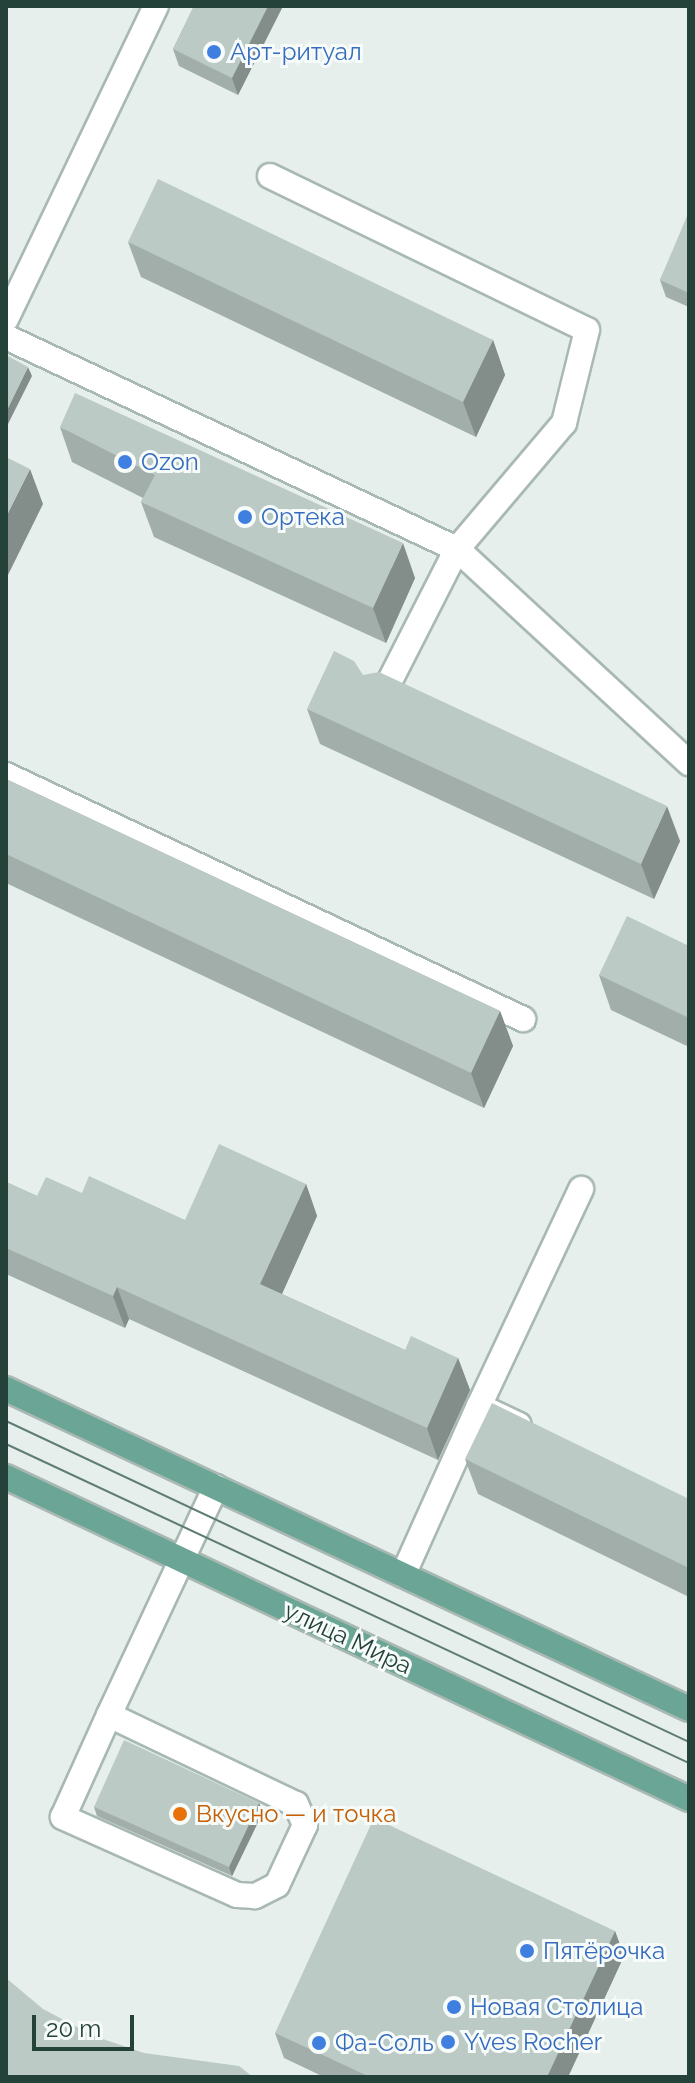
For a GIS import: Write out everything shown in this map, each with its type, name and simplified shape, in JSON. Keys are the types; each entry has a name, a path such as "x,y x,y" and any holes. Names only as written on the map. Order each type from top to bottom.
{"main road":[{"path":"6,1389 689,1709"},
{"name":"улица Мира","path":"6,1477 689,1799"}],"lane":[{"path":"6,319 156,6"},
{"path":"270,176 587,330 564,423 457,549 382,696"},
{"path":"6,337 457,549 689,763"},
{"path":"6,775 523,1019"},
{"path":"403,1575 581,1189"},
{"path":"479,1406 549,1439"},
{"path":"109,1715 296,1804 305,1825 277,1885 255,1896 237,1895 63,1817 109,1715 216,1487"}],"building":[{"path":"194,6 268,6 232,78 173,49"},
{"path":"158,179 493,340 463,402 128,242"},
{"path":"689,217 689,293 660,280"},
{"path":"6,355 28,367 6,412"},
{"path":"75,393 403,543 373,608 141,502 155,475 60,427"},
{"path":"6,457 30,469 6,517"},
{"path":"334,651 354,661 363,675 379,672 667,806 641,864 307,709"},
{"path":"6,779 500,1011 471,1073 6,854"},
{"path":"627,916 689,946 689,1018 599,975"},
{"path":"219,1144 306,1184 260,1284 405,1350 411,1336 458,1358 427,1428 117,1287 113,1296 6,1248 6,1182 37,1196 46,1177 82,1193 89,1176 185,1220"},
{"path":"492,1403 689,1499 689,1568 465,1459"},
{"name":"Вкусно — и точка","path":"124,1740 259,1803 229,1867 94,1807"},
{"name":"Новая Столица","path":"374,1818 615,1931 547,2077 370,2077 275,2033"},
{"path":"6,1978 43,2009 94,2036 144,2053 239,2066 253,2077 6,2077"}],"tram line":[{"path":"6,1421 689,1742"},
{"path":"6,1444 689,1763"}],"place":[{"name":"Арт-ритуал","path":"214,52"},
{"name":"Ozon","path":"125,462"},
{"name":"Ортека","path":"245,517"},
{"name":"Вкусно — и точка","path":"180,1814"},
{"name":"Пятёрочка","path":"527,1951"},
{"name":"Новая Столица","path":"454,2007"},
{"name":"Yves Rocher","path":"448,2042"},
{"name":"Фа-Соль","path":"319,2043"}]}
